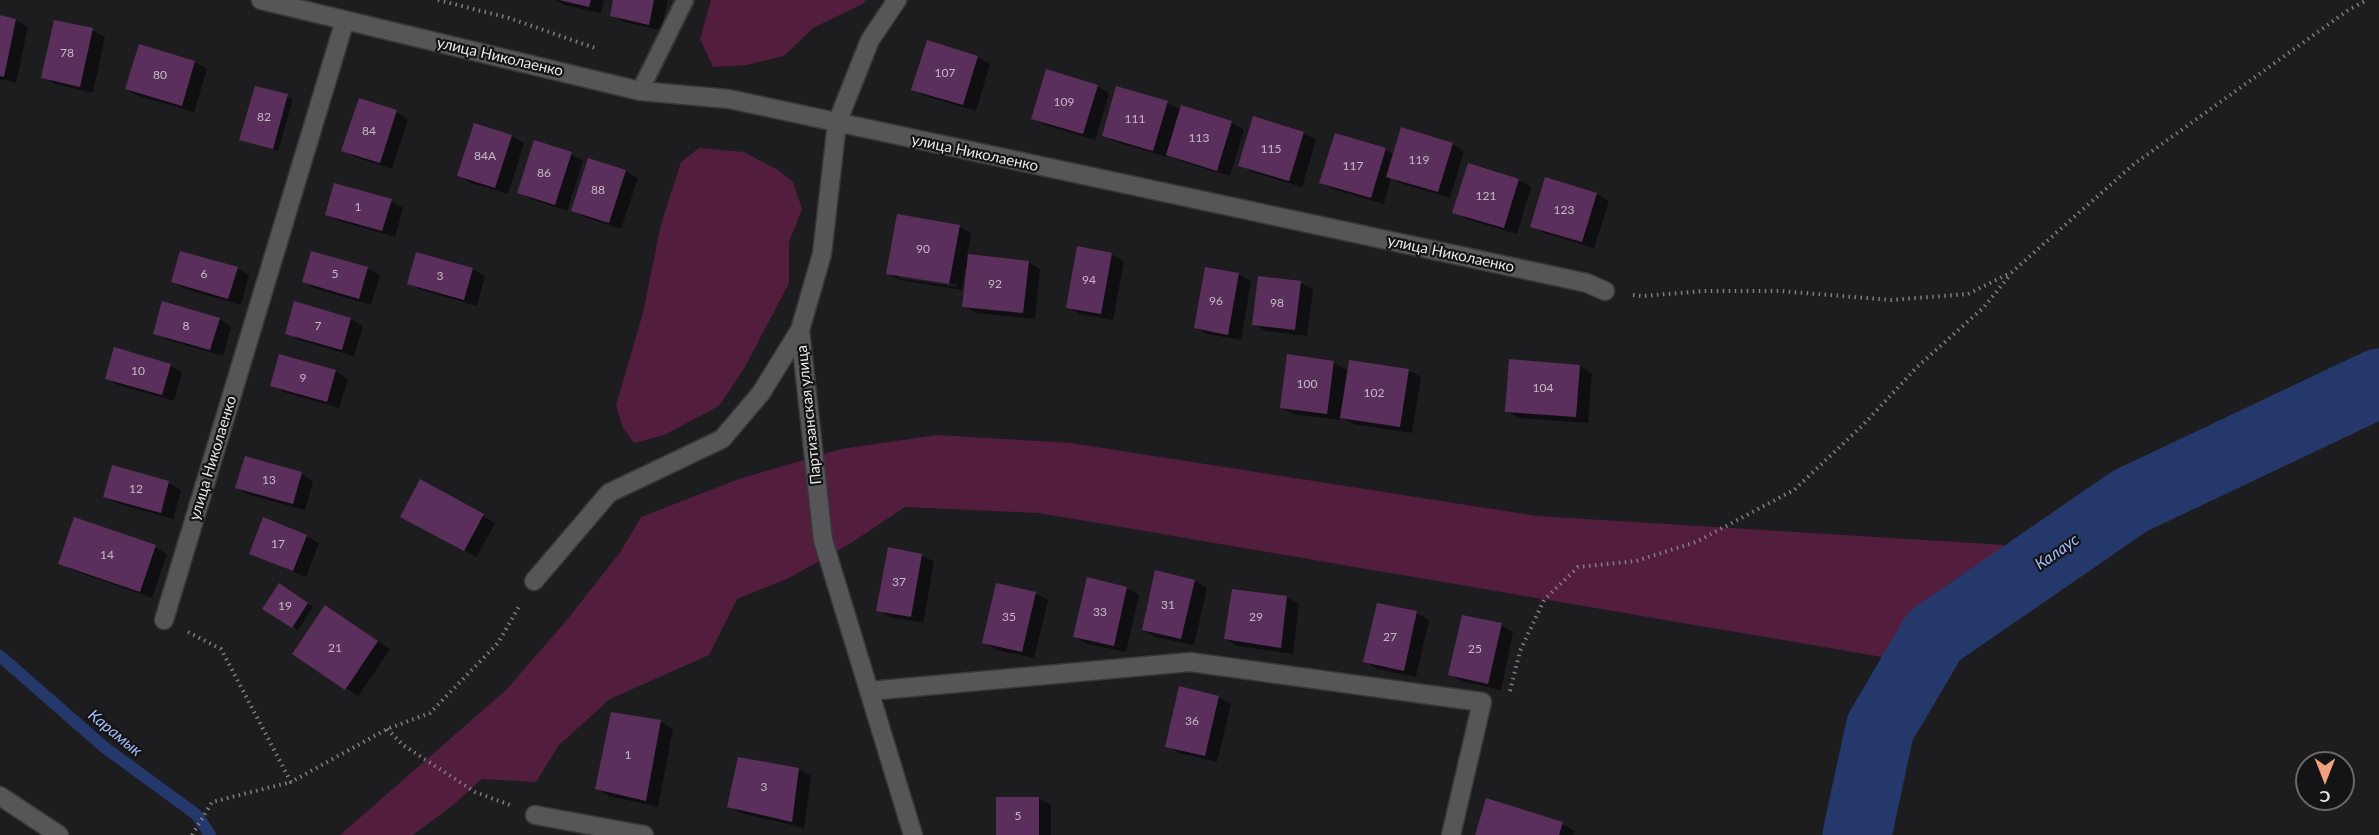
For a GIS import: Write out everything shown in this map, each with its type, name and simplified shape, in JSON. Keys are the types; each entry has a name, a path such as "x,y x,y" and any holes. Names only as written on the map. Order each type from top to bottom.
{"street":[{"name":"улица Николаенко","path":"261,0 640,91 729,99 1587,283 1605,291"},
{"name":"Партизанская улица","path":"897,0 870,40 837,123 822,254 800,330 823,540 913,835"},
{"name":"улица Николаенко","path":"164,620 345,20"},
{"path":"534,581 609,493 722,439 761,393 800,330"},
{"path":"869,692 1190,662 1482,702 1451,835"},
{"path":"0,796 59,835"},
{"path":"535,815 644,835"}],"lane":[{"path":"640,91 685,0"}],"path":[{"path":"438,0 509,18 597,48"},
{"path":"1478,718 1509,693 1520,651 1544,600 1578,567 1636,561 1696,542 1794,490 1863,425 1917,367 1984,307 2012,272 2134,164 2348,11 2367,0"},
{"path":"1605,291 1642,296 1704,291 1780,291 1891,300 1968,294 2012,272"},
{"path":"192,835 212,802 291,782 387,729 430,713 498,643 534,581"},
{"path":"164,620 220,649 291,782"},
{"path":"387,729 403,745 475,792 535,815"}],"shaded area":[{"path":"711,0 866,0 813,28 784,56 746,65 713,67 700,39"},
{"path":"699,148 744,152 778,170 793,182 802,209 789,242 789,283 745,367 719,406 664,435 634,443 623,428 616,405 643,313 661,224 681,162"},
{"path":"937,435 1071,443 1537,516 2005,545 1888,658 1039,513 905,507 851,543 789,578 737,599 709,655 610,699 559,745 536,782 482,779 453,805 413,835 340,835 506,690 566,621 621,551 641,517 739,479 841,449"}],"building":[{"path":"559,0 591,0 589,7"},
{"path":"613,0 654,0 649,25 610,16"},
{"path":"0,15 16,19 4,77 0,76"},
{"path":"54,20 93,28 80,87 41,78"},
{"path":"927,40 978,56 963,105 911,90"},
{"path":"139,44 195,61 182,106 125,89"},
{"path":"1046,69 1098,85 1083,134 1031,119"},
{"path":"255,86 288,94 273,149 239,140"},
{"path":"1116,86 1168,101 1153,151 1102,136"},
{"path":"359,98 397,110 380,163 341,151"},
{"path":"1181,105 1232,121 1217,171 1166,155"},
{"path":"1253,116 1304,132 1289,181 1238,166"},
{"path":"474,123 512,135 495,188 457,176"},
{"path":"1401,127 1453,143 1438,192 1386,177"},
{"path":"1335,133 1386,148 1371,198 1319,183"},
{"path":"534,140 572,152 555,205 517,193"},
{"path":"588,158 626,170 609,223 571,211"},
{"path":"1468,163 1519,179 1504,228 1452,213"},
{"path":"1545,177 1597,193 1582,242 1530,227"},
{"path":"334,183 392,199 382,231 325,215"},
{"path":"897,214 960,225 949,284 886,274"},
{"path":"1077,246 1112,253 1101,314 1066,308"},
{"path":"180,251 238,267 228,299 171,282"},
{"path":"311,251 368,267 359,299 302,282"},
{"path":"416,252 473,268 464,300 407,284"},
{"path":"968,254 1029,261 1023,313 962,307"},
{"path":"1205,267 1239,273 1228,335 1194,328"},
{"path":"1258,276 1301,281 1295,330 1252,325"},
{"path":"162,301 220,318 210,350 153,334"},
{"path":"294,301 351,318 342,350 285,334"},
{"path":"114,347 171,364 162,395 105,379"},
{"path":"279,354 336,370 327,402 270,386"},
{"path":"1287,354 1334,361 1327,414 1280,408"},
{"path":"1509,359 1580,365 1576,417 1505,412"},
{"path":"1349,360 1409,369 1400,427 1340,418"},
{"path":"245,456 302,472 293,504 235,488"},
{"path":"112,465 169,481 161,513 103,497"},
{"path":"420,479 484,514 464,551 400,517"},
{"path":"74,517 156,545 140,592 58,564"},
{"path":"263,517 307,535 293,571 249,554"},
{"path":"888,547 922,554 911,617 876,611"},
{"path":"1155,570 1195,580 1181,639 1142,630"},
{"path":"1087,577 1127,587 1114,646 1073,637"},
{"path":"279,583 308,603 292,628 262,609"},
{"path":"996,583 1036,592 1022,652 982,643"},
{"path":"1232,589 1287,596 1281,648 1224,639"},
{"path":"1377,603 1417,611 1404,671 1363,662"},
{"path":"325,605 378,641 345,690 292,654"},
{"path":"1462,615 1502,623 1488,684 1448,675"},
{"path":"1179,686 1219,696 1205,756 1165,747"},
{"path":"611,712 661,720 646,801 595,789"},
{"path":"738,757 799,768 792,822 727,807"},
{"path":"996,797 1039,797 1039,835 996,835"},
{"path":"1486,798 1563,822 1559,835 1475,835"}],"waterway":[{"name":"Калаус","path":"1857,835 1880,728 1934,636 2130,501 2379,383"},
{"name":"Карамык","path":"0,656 104,747 197,815 210,835"}]}
